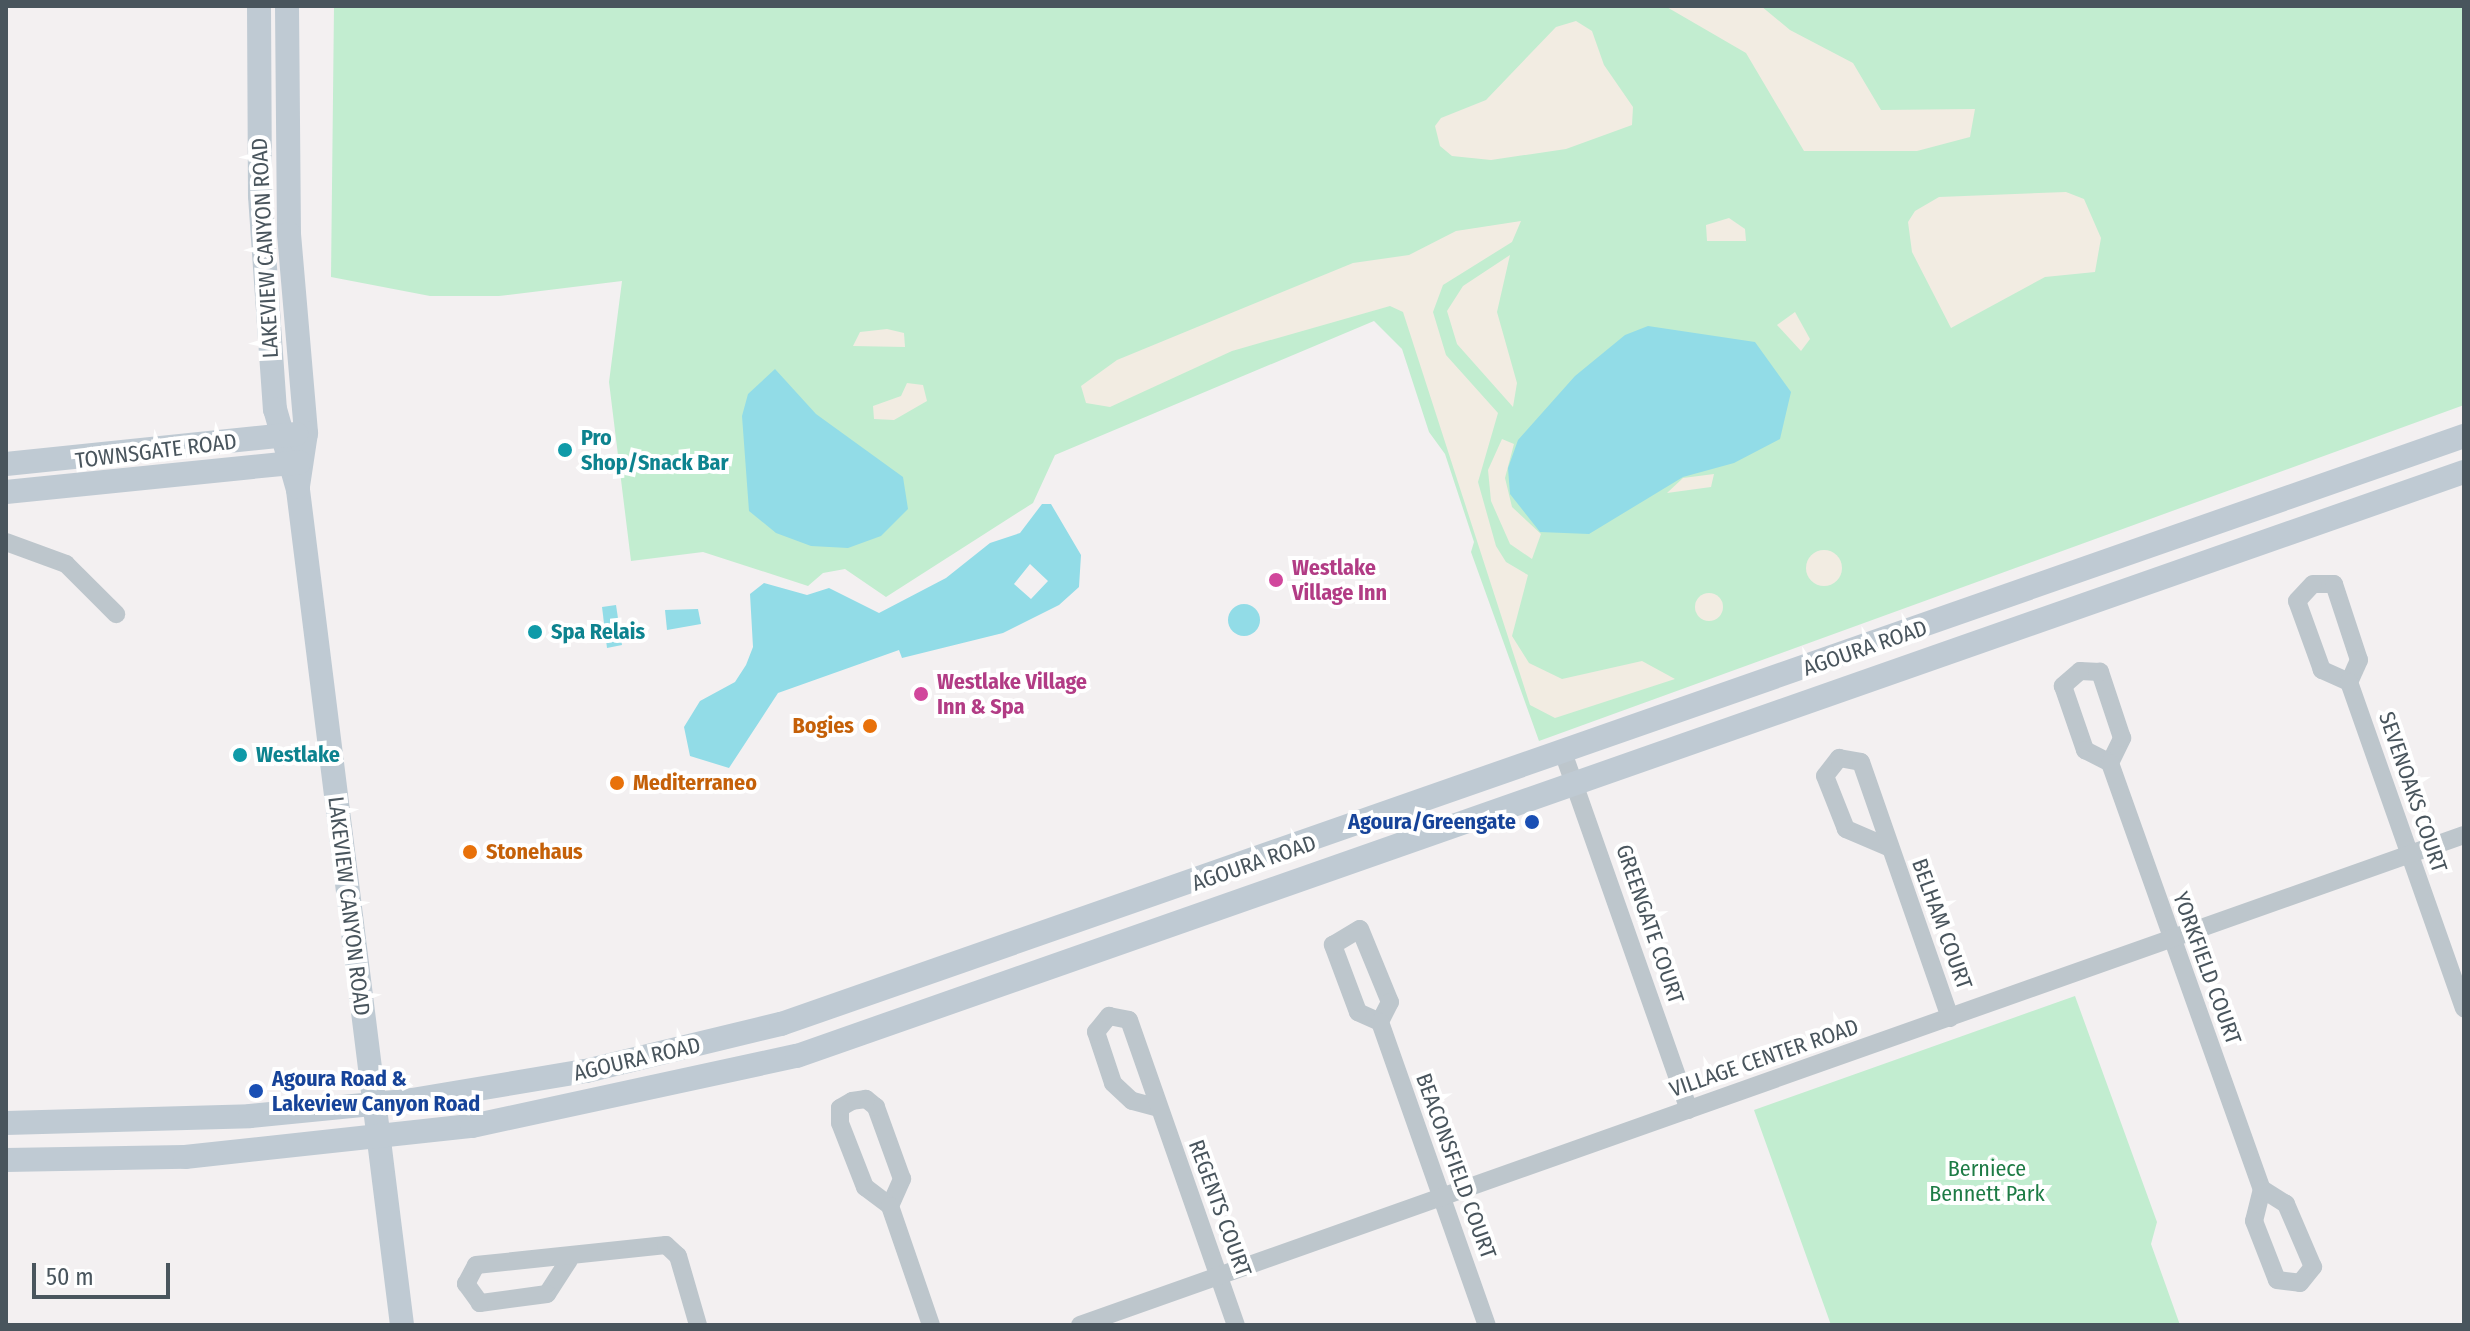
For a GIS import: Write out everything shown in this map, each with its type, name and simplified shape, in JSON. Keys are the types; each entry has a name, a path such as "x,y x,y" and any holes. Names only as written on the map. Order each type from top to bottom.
{"main road":[{"name":"LAKEVIEW CANYON ROAD","path":"259,6 260,196 279,436 296,462"},
{"name":"LAKEVIEW CANYON ROAD","path":"287,6 289,234 306,433 296,462 298,486 402,1325"},
{"name":"TOWNSGATE ROAD","path":"6,464 306,433"},
{"name":"AGOURA ROAD","path":"6,1123 374,1105 586,1071 807,1016 1564,755 2464,436"},
{"name":"TOWNSGATE ROAD","path":"6,492 296,462"},
{"name":"AGOURA ROAD","path":"6,1160 185,1157 378,1137 603,1102 839,1044 1576,788 2464,472"}],"street":[{"path":"6,542 66,564 116,614"},
{"name":"SEVENOAKS COURT","path":"2349,682 2322,670 2297,601 2313,584 2334,584 2359,660 2349,682 2464,1008"},
{"path":"2080,671 2100,672 2122,738 2110,763 2085,750 2063,686 2080,671"},
{"name":"GREENGATE COURT","path":"1564,755 1689,1110"},
{"name":"BELHAM COURT","path":"1888,847 1846,829 1825,776 1839,758 1861,762 1888,847 1950,1018"},
{"name":"YORKFIELD COURT","path":"2110,763 2262,1189 2254,1221 2277,1280 2300,1283 2313,1267 2286,1204 2262,1189"},
{"name":"VILLAGE CENTER ROAD","path":"1080,1325 2464,835"},
{"name":"BEACONSFIELD COURT","path":"1380,1022 1390,1002 1367,932 1349,931 1333,945 1358,1012 1380,1022 1487,1325"},
{"name":"REGENTS COURT","path":"1159,1108 1132,1101 1113,1083 1096,1032 1109,1016 1129,1020 1236,1325"},
{"path":"890,1206 902,1179 887,1136 876,1107 866,1099 852,1101 840,1108 840,1123 865,1187 890,1206 931,1325"},
{"path":"569,1260 547,1294 480,1303 466,1284 476,1265 569,1260 666,1245 678,1256 698,1325"}],"green space":[{"path":"334,6 2464,6 2464,405 1539,741 1471,552 1474,542 1445,454 1429,432 1402,349 1374,321 1055,455 1033,503 886,597 845,569 823,573 808,586 703,552 631,561 609,382 622,281 499,296 430,296 331,277"},
{"name":"Berniece Bennett Park","path":"2075,996 2157,1222 2151,1244 2180,1325 1831,1325 1754,1110"}],"sand":[{"path":"1665,6 1761,6 1790,30 1853,63 1881,110 1975,109 1970,137 1917,151 1804,151 1746,53"},
{"path":"1576,21 1592,31 1604,65 1633,107 1632,125 1566,149 1491,160 1452,156 1440,146 1435,126 1441,118 1486,100 1556,27"},
{"path":"2066,192 2084,199 2101,238 2095,272 2045,277 1951,328 1912,252 1908,222 1915,211 1939,197"},
{"path":"1729,218 1745,229 1746,241 1707,241 1706,225"},
{"path":"1521,221 1512,242 1443,285 1433,312 1446,355 1498,413 1478,482 1496,546 1506,562 1528,575 1512,636 1529,663 1562,679 1642,661 1675,679 1555,718 1530,705 1403,312 1390,306 1232,351 1110,407 1086,403 1081,386 1117,360 1353,263 1409,255 1456,231"},
{"path":"1510,255 1497,312 1517,383 1513,407 1457,344 1447,311 1463,286"},
{"path":"1795,312 1810,339 1801,351 1777,325"},
{"path":"887,329 904,333 905,347 853,346 860,332"},
{"path":"907,383 923,385 927,401 894,420 874,419 873,406 901,396"},
{"path":"1502,439 1514,444 1505,478 1512,507 1541,534 1532,559 1510,544 1491,501 1488,470"},
{"path":"1714,474 1711,487 1667,493 1683,478"},
{"path":"1824,550 1836,556 1842,568 1836,580 1824,586 1812,580 1806,568 1812,556"},
{"path":"1709,593 1719,597 1723,607 1719,617 1709,621 1699,617 1695,607 1699,597"}],"water":[{"path":"1648,326 1755,342 1791,392 1780,439 1734,463 1683,477 1589,534 1540,532 1510,494 1508,468 1518,440 1575,376 1625,335"},
{"path":"775,369 816,414 903,477 908,509 881,536 848,548 811,546 776,533 749,511 742,416 748,394"},
{"path":"1042,504 1051,504 1081,555 1079,587 1059,605 1003,633 902,658 899,650 778,693 729,768 690,756 684,727 700,701 735,682 746,665 753,647 750,594 764,583 807,595 829,588 879,613 946,578 990,543 1020,533","holes":["1030,564 1048,581 1031,599 1014,584"]},
{"path":"1244,604 1255,609 1260,620 1255,631 1244,636 1233,631 1228,620 1233,609"},
{"path":"616,605 622,645 607,648 602,607"},
{"path":"698,609 701,624 667,630 665,610"}],"place":[{"name":"Pro Shop/Snack Bar","path":"565,450"},
{"name":"Westlake Village Inn","path":"1276,580"},
{"name":"Spa Relais","path":"535,632"},
{"name":"Westlake Village Inn & Spa","path":"921,694"},
{"name":"Bogies","path":"870,726"},
{"name":"Westlake","path":"240,755"},
{"name":"Mediterraneo","path":"617,783"},
{"name":"Agoura/Greengate","path":"1532,822"},
{"name":"Stonehaus","path":"470,852"},
{"name":"Agoura Road & Lakeview Canyon Road","path":"256,1091"}]}
